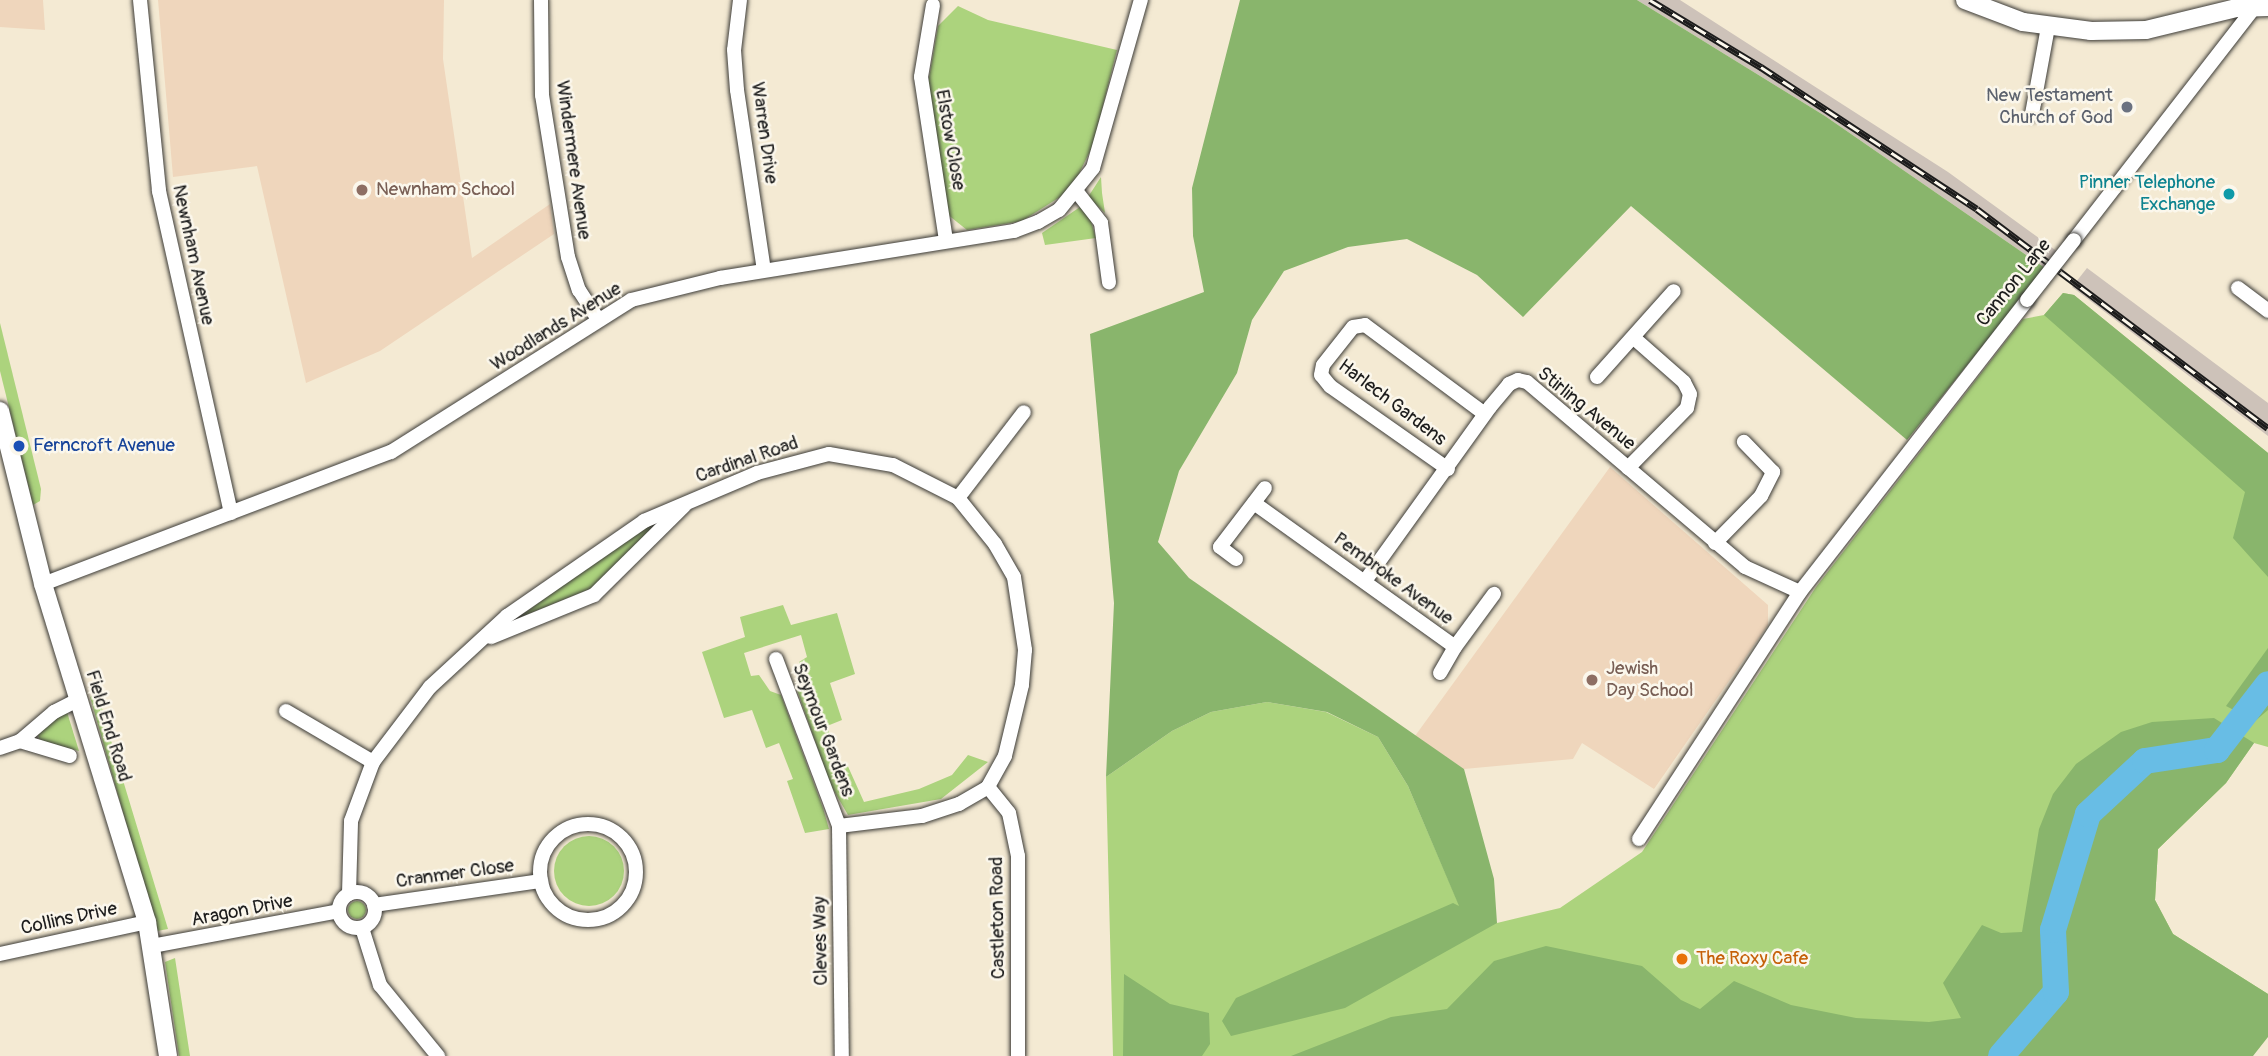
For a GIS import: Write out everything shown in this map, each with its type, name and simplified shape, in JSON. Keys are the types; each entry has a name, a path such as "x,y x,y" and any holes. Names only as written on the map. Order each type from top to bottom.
{"street":[{"name":"Newnham Avenue","path":"140,0 159,191 231,513"},
{"name":"Windermere Avenue","path":"541,0 542,95 568,257 579,290 598,319"},
{"name":"Warren Drive","path":"740,0 734,50 737,90 764,270"},
{"name":"Woodlands Avenue","path":"43,584 391,452 631,300 667,288 1014,231 1038,222 1077,192 1093,169 1140,0"},
{"path":"1965,0 1998,15 2048,27 2146,30 2261,4"},
{"name":"Cannon Lane","path":"1640,839 1800,592 2027,299 2261,4"},
{"name":"Elstow Close","path":"933,5 920,77 946,241"},
{"path":"2032,114 2048,27"},
{"path":"1077,192 1101,223 1109,282"},
{"path":"2238,288 2268,312"},
{"path":"1597,377 1674,291"},
{"name":"Harlech Gardens","path":"1448,469 1330,386 1321,375 1323,365 1353,327 1365,325 1485,414"},
{"path":"1628,468 1687,408 1690,394 1676,375 1634,338"},
{"name":"Stirling Avenue","path":"1365,582 1509,384 1527,382 1745,567 1800,592"},
{"name":"Field End Road","path":"0,411 43,584 147,922 168,1056"},
{"path":"958,498 1024,412"},
{"path":"1715,543 1761,496 1773,472 1744,442"},
{"name":"Cardinal Road","path":"349,894 351,821 373,762 400,721 507,616 609,542 687,502 757,473 829,454 893,465 958,498 995,544 1014,578 1026,650 1017,709 1005,756 988,787"},
{"path":"1236,559 1220,548 1265,488"},
{"name":"Cardinal Road","path":"467,653 497,634 594,595 687,502"},
{"name":"Pembroke Avenue","path":"1254,503 1455,647 1494,594"},
{"path":"1440,673 1455,647"},
{"name":"Seymour Gardens","path":"776,659 839,826 922,816 959,804 988,787"},
{"path":"0,748 20,741 54,712 78,700"},
{"path":"286,711 373,762"},
{"path":"20,741 70,756"},
{"name":"Castleton Road","path":"988,787 1009,813 1018,856 1018,1056"},
{"name":"Cranmer Close","path":"581,824 611,830 623,839 635,861 633,889 625,903 597,919 561,911 545,894 541,881 546,847 557,834 581,824"},
{"name":"Cleves Way","path":"839,826 842,1056"},
{"name":"Cranmer Close","path":"374,905 541,881"},
{"path":"349,894 364,894 374,905 374,916 362,928 347,925 339,912 349,894"},
{"name":"Aragon Drive","path":"152,946 339,912"},
{"name":"Collins Drive","path":"0,954 147,922"},
{"path":"362,928 380,985 438,1056"}],"shaded area":[{"path":"0,0 43,0 45,30 0,27"},
{"name":"Newnham School","path":"158,0 444,0 443,59 472,258 550,204 554,234 380,351 306,383 257,166 173,177"},
{"path":"1637,0 1680,0 1948,172 2058,252 2045,268 1825,116"},
{"path":"2087,268 2268,403 2268,436 2072,287"},
{"name":"Jewish Day School","path":"1610,467 1768,605 1768,625 1654,789 1582,743 1573,759 1464,769 1415,736"}],"green space":[{"path":"1240,0 1637,0 1825,116 2045,268 1907,440 1631,206 1523,317 1477,275 1407,239 1348,247 1284,271 1252,320 1237,373 1179,471 1158,542 1189,578 1464,769 1494,879 1497,923 1345,1008 1231,1036 1222,1021 1236,998 1453,903 1459,906 1408,786 1378,737 1327,712 1267,702 1211,712 1172,731 1106,777 1114,603 1090,334 1204,292 1193,236 1192,188"},
{"path":"958,6 988,20 1117,50 1093,145 1075,182 1060,197 1022,221 967,230 947,214 928,84 938,26"},
{"path":"1101,177 1102,193 1105,213 1088,197"},
{"path":"1080,207 1090,218 1096,238 1045,245 1042,233"},
{"path":"2063,293 2074,295 2268,453 2268,747 2254,743 2226,783 2158,849 2155,900 2173,934 2268,994 2249,1056 1113,1056 1106,777 1172,731 1211,712 1267,702 1326,712 1378,737 1408,786 1460,907 1497,923 1560,908 1642,852 1816,587 2023,319 2044,315"},
{"path":"2063,293 2074,295 2268,453 2268,577 2233,538 2245,492 2044,315"},
{"path":"0,323 41,489 40,501 33,505 0,371"},
{"path":"650,521 660,523 595,587 518,618"},
{"path":"783,605 791,625 837,613 855,674 830,683 842,720 827,726 840,763 846,762 864,802 919,789 952,775 968,755 988,762 941,799 848,815 830,784 797,690 801,679 799,662 807,657 801,635 744,653 751,676 759,675 770,691 781,695 823,808 829,829 805,833 787,781 793,779 779,743 766,748 752,710 724,718 702,652 745,637 740,617"},
{"path":"2268,648 2268,710 2255,721 2226,706"},
{"path":"98,694 168,929 157,931 90,697"},
{"path":"67,712 79,751 40,741 38,735 45,725"},
{"path":"2214,718 2254,743 2226,783 2158,849 2155,900 2173,934 2268,994 2268,1037 2253,1056 1291,1056 1391,1017 1447,1009 1494,961 1546,946 1642,966 1681,1000 1700,1009 1734,981 1791,1005 1856,1018 1929,1022 1961,1018 1943,983 1982,925 2001,933 2022,932 2039,829 2053,794 2076,764 2121,732 2152,722"},
{"path":"596,836 609,842 618,851 622,857 622,885 614,896 603,904 582,906 564,896 556,885 554,864 564,846 575,838"},
{"path":"357,901 363,904 366,910 363,916 357,919 351,916 348,910 351,904"},
{"path":"175,958 190,1056 179,1056 165,962"},
{"path":"1124,974 1170,1004 1209,1013 1210,1044 1202,1056 1123,1056"}],"waterway":[{"path":"2001,1056 2056,992 2053,930 2088,814 2145,761 2217,750 2268,684"}],"railway":[{"path":"1650,0 1761,67 1977,209 2268,428"}],"place":[{"name":"New Testament Church of God","path":"2127,107"},
{"name":"Newnham School","path":"362,190"},
{"name":"Pinner Telephone Exchange","path":"2229,194"},
{"name":"Ferncroft Avenue","path":"19,446"},
{"name":"Jewish Day School","path":"1592,680"},
{"name":"The Roxy Cafe","path":"1682,959"}]}
